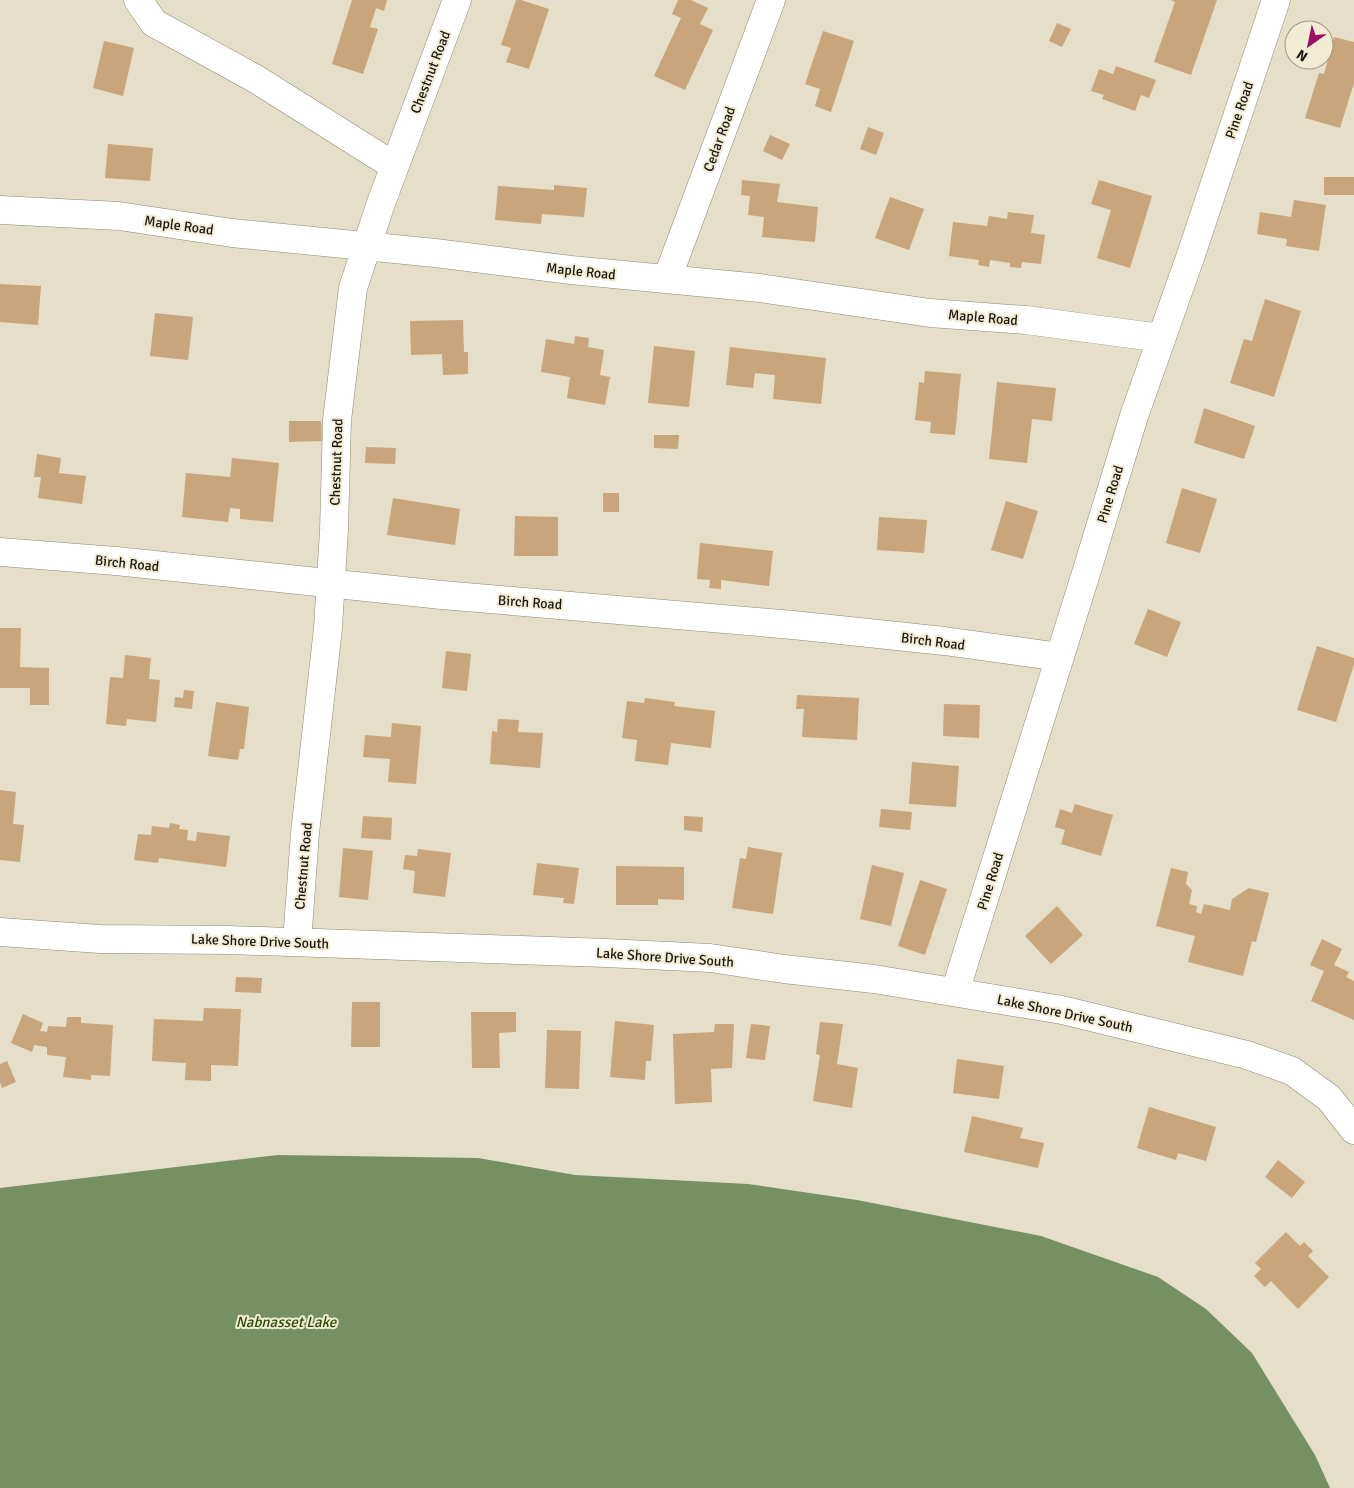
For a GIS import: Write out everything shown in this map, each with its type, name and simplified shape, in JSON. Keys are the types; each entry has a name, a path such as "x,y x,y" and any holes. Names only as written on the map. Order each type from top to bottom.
{"street":[{"path":"138,0 154,23 256,80 394,166"},
{"name":"Chestnut Road","path":"297,942 305,833 321,700 331,584 337,420 353,288 394,166 457,0"},
{"name":"Cedar Road","path":"667,279 771,0"},
{"name":"Pine Road","path":"955,992 1134,416 1276,0"},
{"name":"Maple Road","path":"0,210 119,216 232,233 435,253 572,270 760,288 930,313 1026,320 1161,338"},
{"name":"Birch Road","path":"0,552 116,561 331,584 793,625 944,641 1060,657"},
{"name":"Lake Shore Drive South","path":"0,932 100,938 606,952 710,958 784,969 874,979 1062,1010 1247,1055 1292,1072 1329,1098 1354,1130"}],"water":[{"name":"Nabnasset Lake","path":"278,1155 478,1158 575,1175 748,1184 857,1200 1041,1236 1158,1277 1206,1309 1252,1353 1315,1455 1330,1488 0,1488 0,1188"}],"building":[{"path":"352,0 387,0 384,11 376,8 370,27 378,29 363,74 332,64"},
{"path":"516,0 549,9 529,69 506,62 511,48 501,45"},
{"path":"678,0 691,0 708,8 700,24 713,30 685,90 654,76 681,18 672,14"},
{"path":"1171,0 1217,0 1191,75 1154,62 1175,2"},
{"path":"1057,23 1071,29 1062,47 1049,41"},
{"path":"823,31 854,41 831,112 815,106 820,89 805,84"},
{"path":"1334,37 1354,42 1354,83 1340,128 1305,118 1319,73 1324,74 1325,70 1334,70"},
{"path":"104,41 134,48 123,96 93,88"},
{"path":"1116,66 1156,80 1149,98 1141,95 1135,111 1102,99 1104,95 1091,91 1099,69 1113,74"},
{"path":"868,127 884,133 876,155 860,149"},
{"path":"770,135 790,144 782,160 763,151"},
{"path":"108,144 153,148 150,181 105,178"},
{"path":"1324,177 1354,177 1354,195 1324,195"},
{"path":"742,180 780,184 777,202 818,207 815,242 762,237 764,217 748,215 750,196 741,195"},
{"path":"1099,180 1152,196 1130,268 1097,258 1111,210 1091,204"},
{"path":"554,185 587,188 584,217 542,214 541,224 495,220 498,186 554,190"},
{"path":"890,197 924,209 909,250 875,238"},
{"path":"1294,200 1326,205 1319,251 1286,246 1287,239 1257,234 1260,212 1291,217"},
{"path":"1008,212 1034,215 1031,233 1045,235 1041,264 1022,262 1021,268 1010,267 1010,263 990,260 989,267 978,265 979,260 949,256 953,222 987,226 989,216 1007,219"},
{"path":"0,284 41,286 38,325 0,322"},
{"path":"1265,299 1301,311 1274,397 1230,383 1244,339 1252,341"},
{"path":"155,313 193,317 188,360 150,356"},
{"path":"463,320 464,352 468,352 468,374 443,375 442,354 411,355 410,321"},
{"path":"575,336 589,338 588,347 604,350 600,375 610,377 605,405 567,398 570,377 541,372 546,339 574,344"},
{"path":"654,346 695,351 689,407 648,403"},
{"path":"730,347 826,358 821,404 773,399 775,375 755,373 753,388 726,385"},
{"path":"925,371 961,374 955,435 930,433 931,422 915,420 919,382 924,383"},
{"path":"997,382 1056,388 1052,421 1032,419 1027,463 989,459"},
{"path":"1204,408 1255,426 1244,459 1194,443"},
{"path":"289,421 321,421 322,441 289,442"},
{"path":"654,435 679,435 678,449 654,448"},
{"path":"366,447 396,448 395,464 365,463"},
{"path":"37,454 61,458 59,473 86,476 82,504 38,498 41,477 34,477"},
{"path":"232,458 279,463 273,522 240,519 240,509 230,508 228,522 182,517 186,473 230,477"},
{"path":"1182,488 1217,499 1200,553 1166,543"},
{"path":"603,493 619,493 619,512 603,512"},
{"path":"393,498 460,509 455,545 387,535"},
{"path":"1006,501 1038,511 1023,559 991,550"},
{"path":"515,516 558,517 558,556 514,556"},
{"path":"879,517 927,520 924,553 877,550"},
{"path":"700,543 773,551 769,586 721,580 721,589 709,588 710,580 697,579"},
{"path":"1148,609 1181,622 1167,657 1134,644"},
{"path":"0,628 21,628 20,667 49,668 49,705 30,705 30,688 0,688"},
{"path":"1317,646 1354,658 1354,664 1336,722 1297,710"},
{"path":"446,651 471,654 467,691 442,688"},
{"path":"125,655 151,658 149,679 160,680 156,722 127,719 126,726 106,724 110,677 123,678"},
{"path":"184,690 194,691 192,709 174,707 175,697 183,698"},
{"path":"797,695 859,698 857,740 802,737 804,709 796,709"},
{"path":"645,698 675,702 674,706 715,711 711,748 671,743 668,765 635,761 637,740 622,738 627,701 644,703"},
{"path":"216,702 249,707 244,749 240,749 238,760 208,756"},
{"path":"944,704 980,705 979,738 943,736"},
{"path":"498,719 519,720 518,732 543,733 540,768 490,764 492,731 497,732"},
{"path":"392,723 421,726 416,784 388,782 390,759 363,757 365,735 391,737"},
{"path":"912,762 959,766 956,807 909,804"},
{"path":"0,790 16,792 13,824 24,825 20,862 0,860"},
{"path":"1075,804 1113,815 1101,856 1061,844 1065,830 1055,827 1060,809 1072,813"},
{"path":"881,809 912,812 910,830 879,827"},
{"path":"363,816 392,818 391,840 361,838"},
{"path":"684,816 703,817 702,832 684,830"},
{"path":"170,823 180,825 179,829 188,830 187,840 196,841 197,832 230,836 226,867 159,858 158,863 134,860 138,834 151,835 152,826 169,828"},
{"path":"748,847 782,853 773,914 732,908 740,858 746,859"},
{"path":"343,848 373,851 368,900 339,897"},
{"path":"418,849 451,853 445,897 413,893 415,871 403,869 405,855 417,856"},
{"path":"537,863 579,868 574,904 563,903 564,898 533,895"},
{"path":"872,865 904,873 891,926 860,919"},
{"path":"616,866 684,867 684,900 658,899 658,905 616,905"},
{"path":"1171,868 1188,872 1186,884 1192,890 1189,904 1197,906 1196,912 1201,914 1204,904 1230,910 1232,899 1249,888 1269,893 1256,942 1252,941 1243,976 1188,962 1195,936 1156,926"},
{"path":"920,880 947,889 925,955 898,946"},
{"path":"1057,906 1083,935 1051,964 1025,936"},
{"path":"1322,939 1342,949 1334,965 1349,972 1346,977 1354,981 1354,1020 1311,1001 1324,971 1310,965"},
{"path":"236,977 262,978 261,993 235,992"},
{"path":"352,1002 380,1002 380,1047 351,1047"},
{"path":"204,1008 241,1009 238,1066 211,1065 211,1081 185,1080 186,1063 152,1061 154,1019 203,1021"},
{"path":"471,1012 516,1012 516,1032 499,1033 500,1068 472,1068"},
{"path":"23,1014 43,1023 40,1031 47,1032 48,1026 66,1027 67,1017 81,1017 81,1023 113,1025 110,1076 91,1075 91,1080 63,1077 66,1057 47,1055 47,1047 34,1045 32,1052 11,1043"},
{"path":"615,1021 654,1025 651,1061 646,1061 645,1080 610,1077"},
{"path":"820,1022 843,1024 837,1064 858,1068 852,1108 813,1101 820,1055 816,1054"},
{"path":"715,1024 734,1024 732,1068 711,1069 712,1102 675,1104 673,1034 714,1032"},
{"path":"751,1024 770,1026 765,1060 746,1058"},
{"path":"547,1030 581,1031 579,1089 545,1088"},
{"path":"957,1059 1004,1066 999,1099 953,1093"},
{"path":"7,1061 16,1082 2,1088 0,1064"},
{"path":"1149,1107 1216,1127 1206,1161 1178,1153 1176,1160 1137,1148"},
{"path":"972,1116 1023,1128 1020,1138 1044,1143 1038,1168 964,1152"},
{"path":"1278,1160 1305,1182 1292,1198 1265,1177"},
{"path":"1286,1232 1300,1246 1304,1242 1313,1251 1308,1256 1329,1277 1298,1309 1271,1281 1265,1287 1254,1276 1261,1269 1255,1263"}]}
